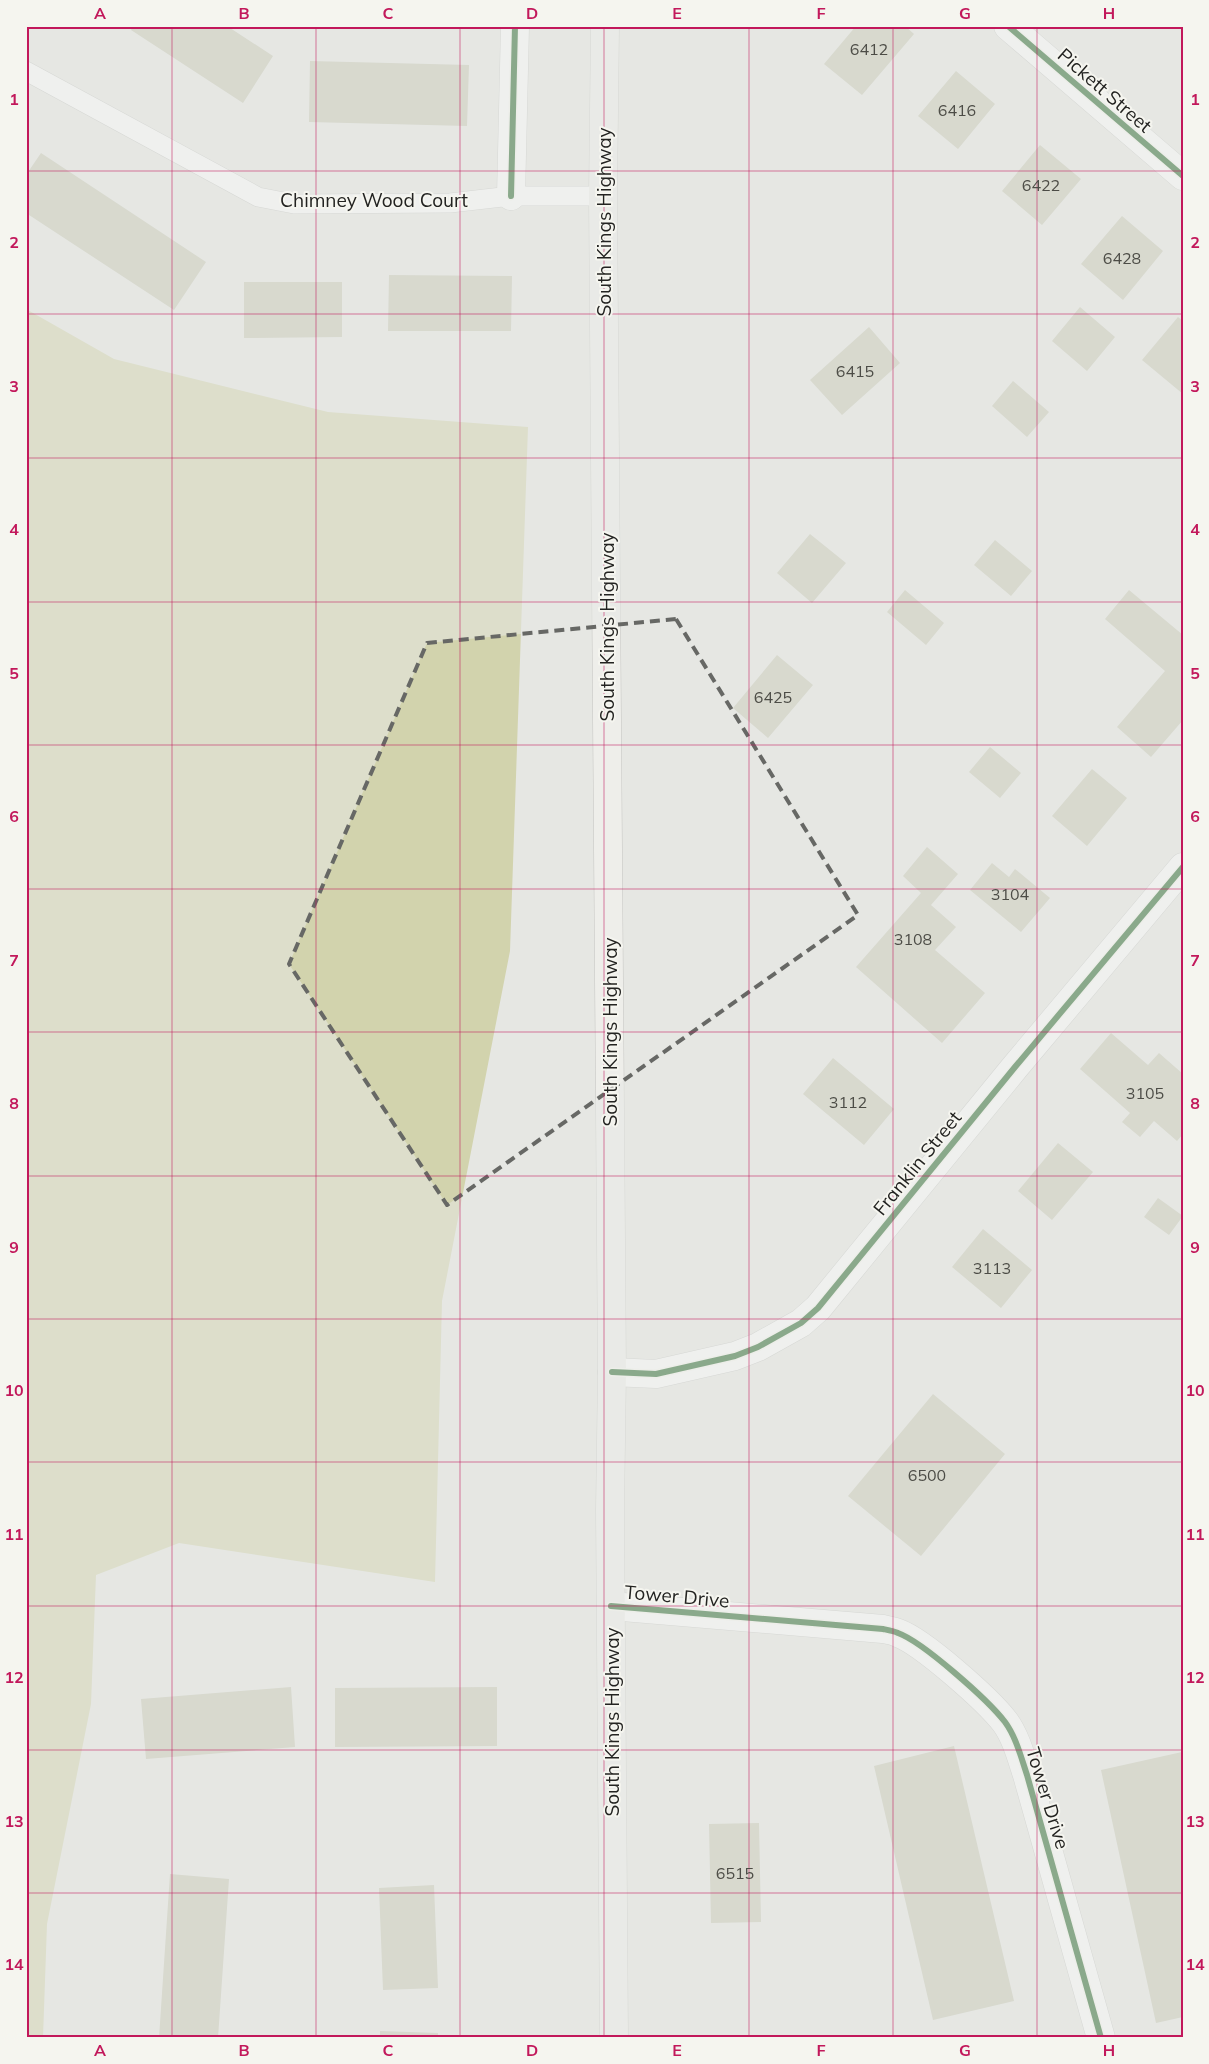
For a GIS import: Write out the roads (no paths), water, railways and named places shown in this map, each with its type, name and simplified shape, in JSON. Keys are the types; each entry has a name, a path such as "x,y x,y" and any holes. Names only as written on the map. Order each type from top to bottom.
{"main road":[{"name":"South Kings Highway","path":"606,26 604,196 612,1372 611,1606 614,2038"}],"street":[{"path":"512,196 515,26"},
{"name":"Pickett Street","path":"1008,26 1183,176"},
{"name":"Franklin Street","path":"612,1372 656,1374 735,1356 758,1348 801,1323 818,1308 1008,1074 1183,868"},
{"name":"Tower Drive","path":"611,1606 883,1629 898,1632 912,1640 942,1663 1006,1723 1017,1744 1101,2038"}],"lane":[{"name":"Chimney Wood Court","path":"26,71 258,197 294,204 450,203 512,196 604,196"}]}
